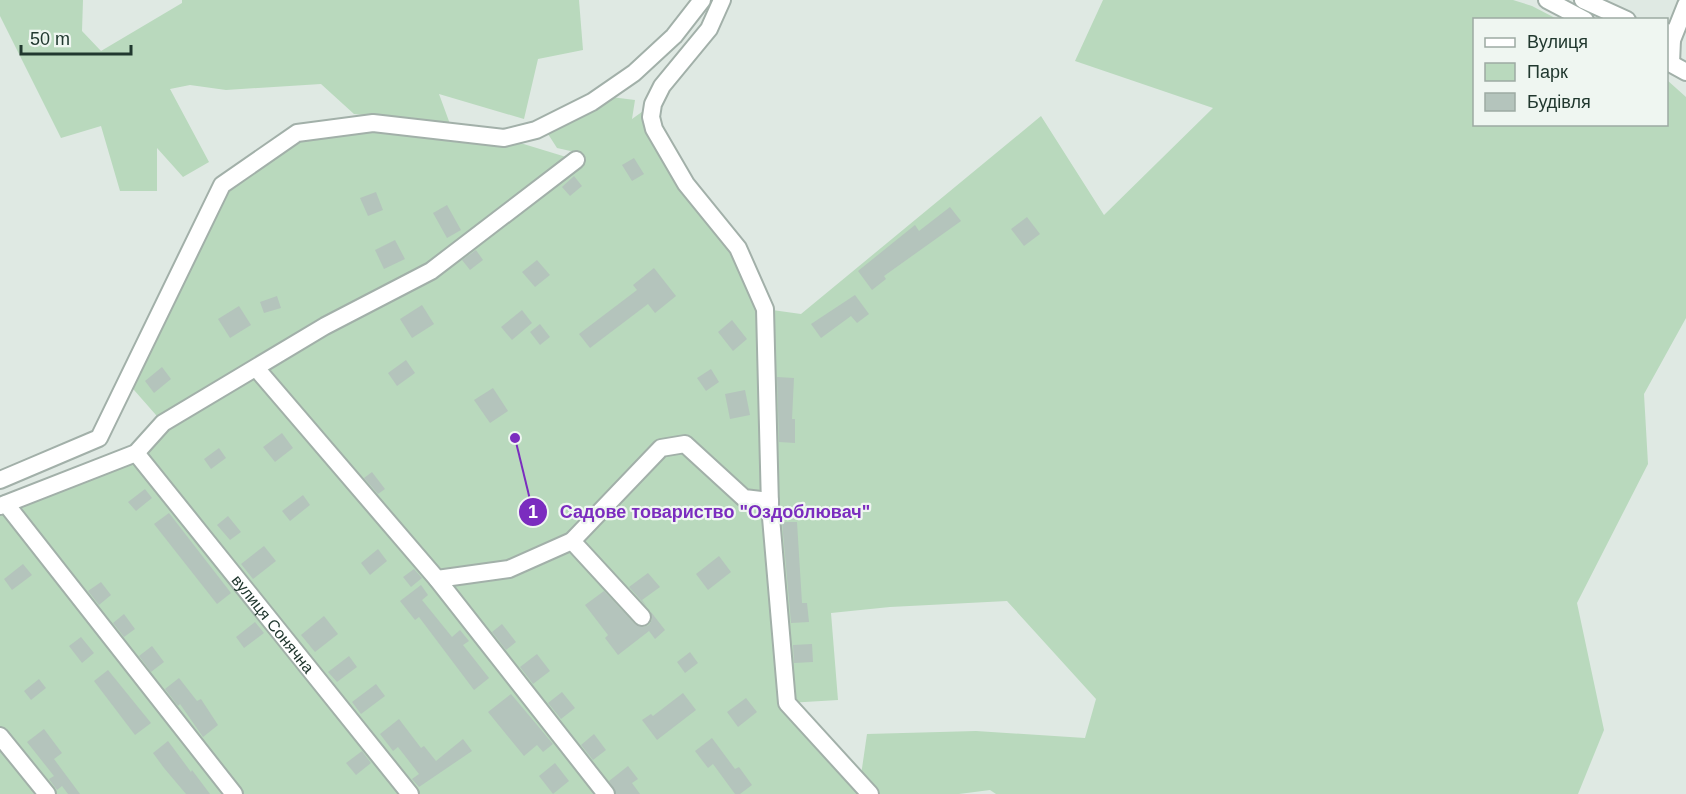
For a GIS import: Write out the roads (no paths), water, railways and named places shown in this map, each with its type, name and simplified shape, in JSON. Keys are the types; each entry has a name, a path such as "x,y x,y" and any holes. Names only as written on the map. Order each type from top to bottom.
{"street":[{"path":"0,480 99,438 222,185 297,133 374,123 504,138 536,130 592,102 634,73 674,36 702,0"},
{"path":"722,0 709,29 662,86 652,104 651,117 654,129 686,184 738,248 765,309 770,501 787,703 870,794"},
{"path":"1547,0 1581,18"},
{"path":"1583,0 1623,18"},
{"path":"1686,5 1669,35 1669,62 1686,72"},
{"path":"234,794 3,505 136,453 163,423 325,326 431,271 576,160"},
{"path":"256,368 437,579 606,794"},
{"path":"437,579 509,569 572,541 661,448 685,444 744,498 770,501"},
{"name":"вулиця Сонячна","path":"136,453 410,794"},
{"path":"572,541 642,617"},
{"path":"0,736 47,794"}],"place":[{"name":"Садове товариство \"Оздоблювач\"","path":"515,438"}]}
